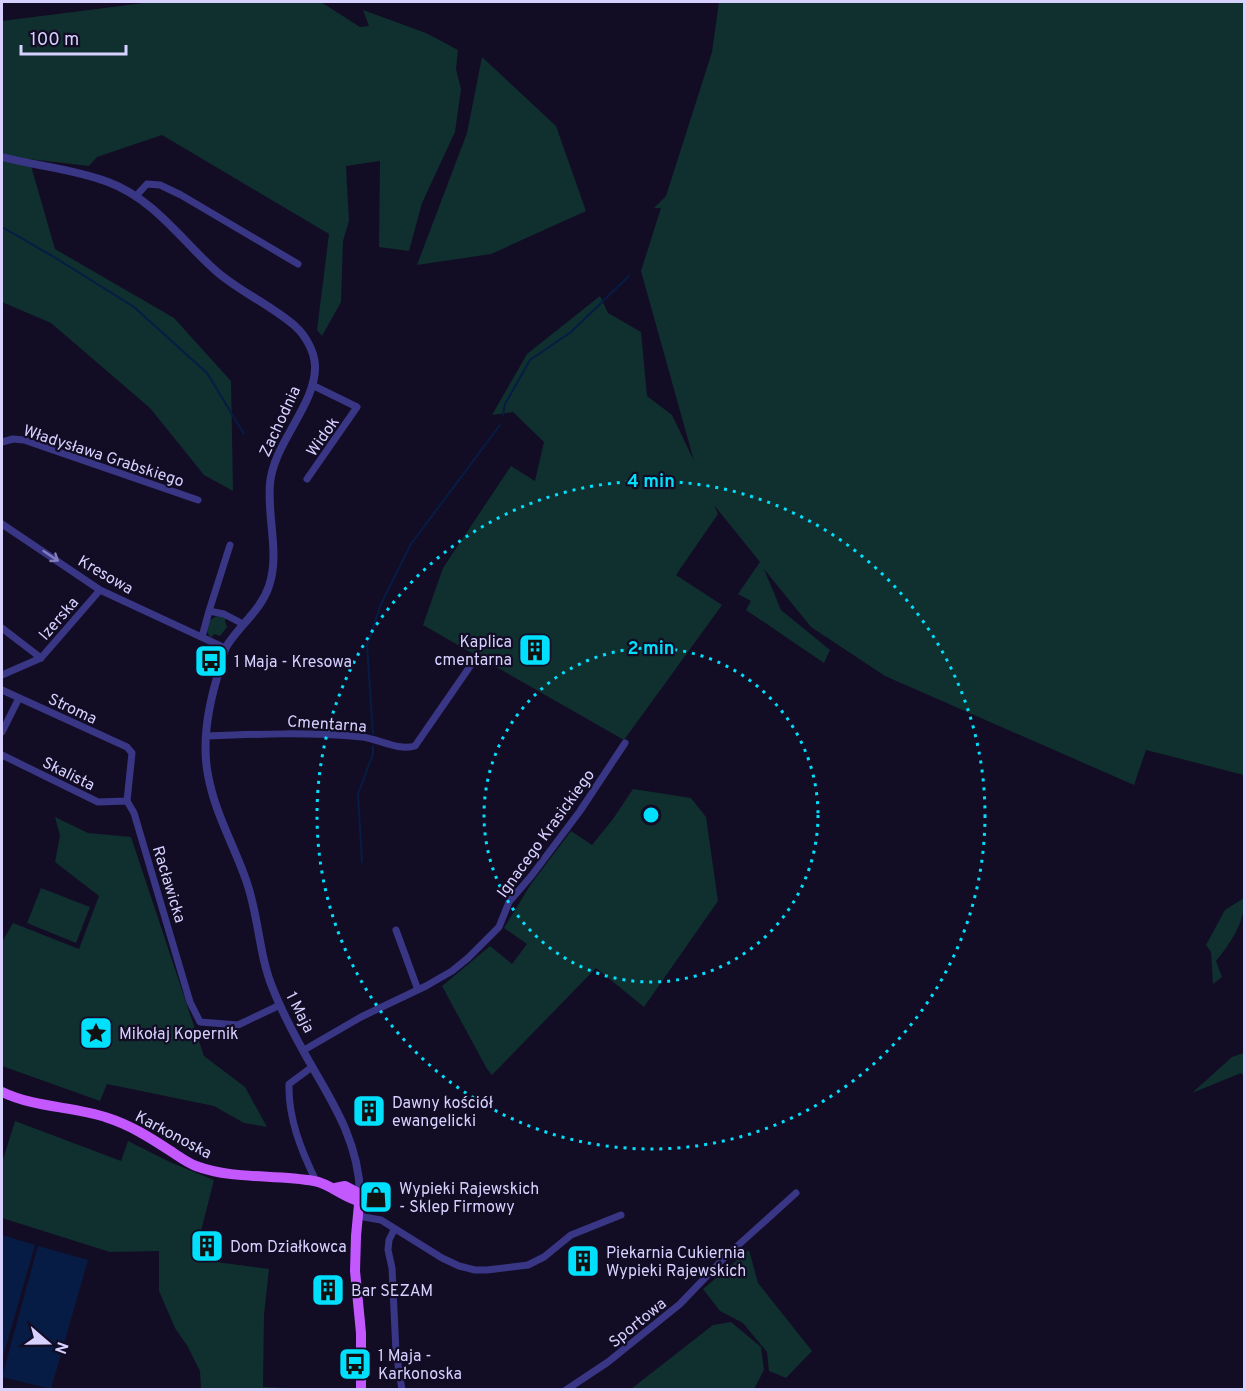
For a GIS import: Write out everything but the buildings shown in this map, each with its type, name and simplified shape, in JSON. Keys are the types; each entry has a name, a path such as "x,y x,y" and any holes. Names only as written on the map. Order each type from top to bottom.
{"main road":[{"name":"Karkonoska","path":"2,1092 42,1105 98,1114 134,1128 193,1165 210,1171 251,1177 316,1181 340,1187 344,1195 360,1197"},
{"name":"1 Maja","path":"360,1197 355,1271 361,1333 361,1389"}],"street":[{"name":"Zachodnia","path":"2,157 108,182 136,196 154,210 216,271 296,327 309,344 315,369 312,385 280,448 269,485 273,541 272,573 269,586 262,601 225,648"},
{"path":"136,196 147,184 160,185 196,203 298,264"},
{"name":"Widok","path":"307,479 357,407 312,385"},
{"name":"Władysława Grabskiego","path":"2,442 13,439 24,440 198,500"},
{"name":"Kresowa","path":"2,524 100,590 225,648"},
{"path":"202,637 230,545"},
{"name":"Izerska","path":"2,675 41,658 100,590"},
{"path":"209,611 225,614 243,624"},
{"path":"2,628 41,658"},
{"name":"1 Maja","path":"225,648 208,710 206,736 207,773 214,803 248,884 264,962 272,986 350,1138 359,1174 360,1197"},
{"name":"Cmentarna","path":"206,736 276,733 364,737 407,748 415,746 473,662"},
{"name":"Stroma","path":"2,690 127,747 132,753"},
{"path":"2,732 19,698"},
{"name":"Ignacego Krasickiego","path":"304,1050 355,1020 452,971 468,958 499,927 509,902 580,811 624,743"},
{"name":"Racławicka","path":"132,753 127,801 134,813 190,1002 200,1022 238,1025 280,1005"},
{"name":"Skalista","path":"2,755 98,802 127,801"},
{"path":"396,930 418,990"},
{"path":"312,1067 289,1084 288,1103 302,1150 316,1181"},
{"path":"340,1187 359,1174"},
{"name":"Sportowa","path":"566,1389 617,1356 680,1304 724,1258 796,1193"},
{"path":"358,1216 381,1220 441,1258 459,1266 475,1269 500,1269 537,1262 571,1235 621,1215"},
{"path":"394,1230 389,1240 388,1250 392,1268 394,1327 402,1389"}],"green space":[{"path":"152,2 321,2 360,27 369,26 363,10 426,33 458,50 456,69 461,89 455,132 422,203 409,251 379,247 380,161 346,166 349,221 343,241 341,302 322,336 317,330 329,234 162,135 97,157 89,166 29,159 55,249 174,318 231,381 233,491 204,475 150,408 51,323 2,302 2,21"},
{"path":"719,2 1244,2 1244,775 1146,750 1134,785 885,676 811,627 764,569 781,610 830,650 824,663 746,610 751,601 738,594 760,562 714,505 718,514 676,575 722,605 624,740 423,625 443,568 511,466 535,481 544,442 513,412 492,415 527,354 600,296 608,313 641,332 647,396 672,415 694,461 641,271 661,208 654,208 666,196 712,52"},
{"path":"482,57 556,126 586,211 491,254 417,265 467,133"},
{"path":"218,616 226,617 227,627 220,636 214,634 211,638 207,625 211,619"},
{"path":"633,789 691,798 706,817 718,901 644,1007 596,968 492,1075 442,986 490,946 512,964 527,944 504,928 531,884 571,831 592,845"},
{"path":"55,817 88,833 131,837 204,1056 245,1087 267,1127 244,1123 214,1106 107,1084 100,1101 2,1066 2,942 13,923 79,949 99,896 55,862 60,836"},
{"path":"41,888 90,907 76,943 27,923"},
{"path":"1244,898 1240,924 1232,940 1216,961 1222,977 1213,984 1211,952 1206,945 1225,910"},
{"path":"1244,1053 1244,1076 1241,1073 1192,1093 1232,1057"},
{"path":"15,1121 121,1161 128,1141 172,1163 214,1180 200,1235 200,1257 208,1261 269,1269 264,1315 263,1387 308,1389 201,1389 200,1371 175,1328 159,1291 159,1251 110,1252 2,1218 2,1163"},
{"path":"749,1250 758,1283 812,1351 786,1378 769,1371 767,1352 743,1323 720,1311 703,1289"},
{"path":"731,1322 761,1347 764,1370 754,1389 631,1389 713,1325"}],"water":[{"path":"2,1235 35,1245 2,1360"},
{"path":"38,1246 88,1260 51,1389 2,1377"}],"waterway":[{"path":"2,227 134,307 207,373 244,434"},
{"path":"503,415 505,404 530,360 571,332 629,276"},
{"path":"373,734 367,645 381,604 411,544 500,425"},
{"path":"362,862 358,794 373,754 373,746"}],"place":[{"name":"Kaplica cmentarna","path":"535,650"},
{"name":"1 Maja - Kresowa","path":"211,661"},
{"name":"Mikołaj Kopernik","path":"96,1033"},
{"name":"Dawny kościół ewangelicki","path":"369,1111"},
{"name":"Wypieki Rajewskich - Sklep Firmowy","path":"376,1197"},
{"name":"Dom Działkowca","path":"207,1246"},
{"name":"Piekarnia Cukiernia Wypieki Rajewskich","path":"583,1261"},
{"name":"Bar SEZAM","path":"328,1290"},
{"name":"1 Maja - Karkonoska","path":"355,1364"}]}
